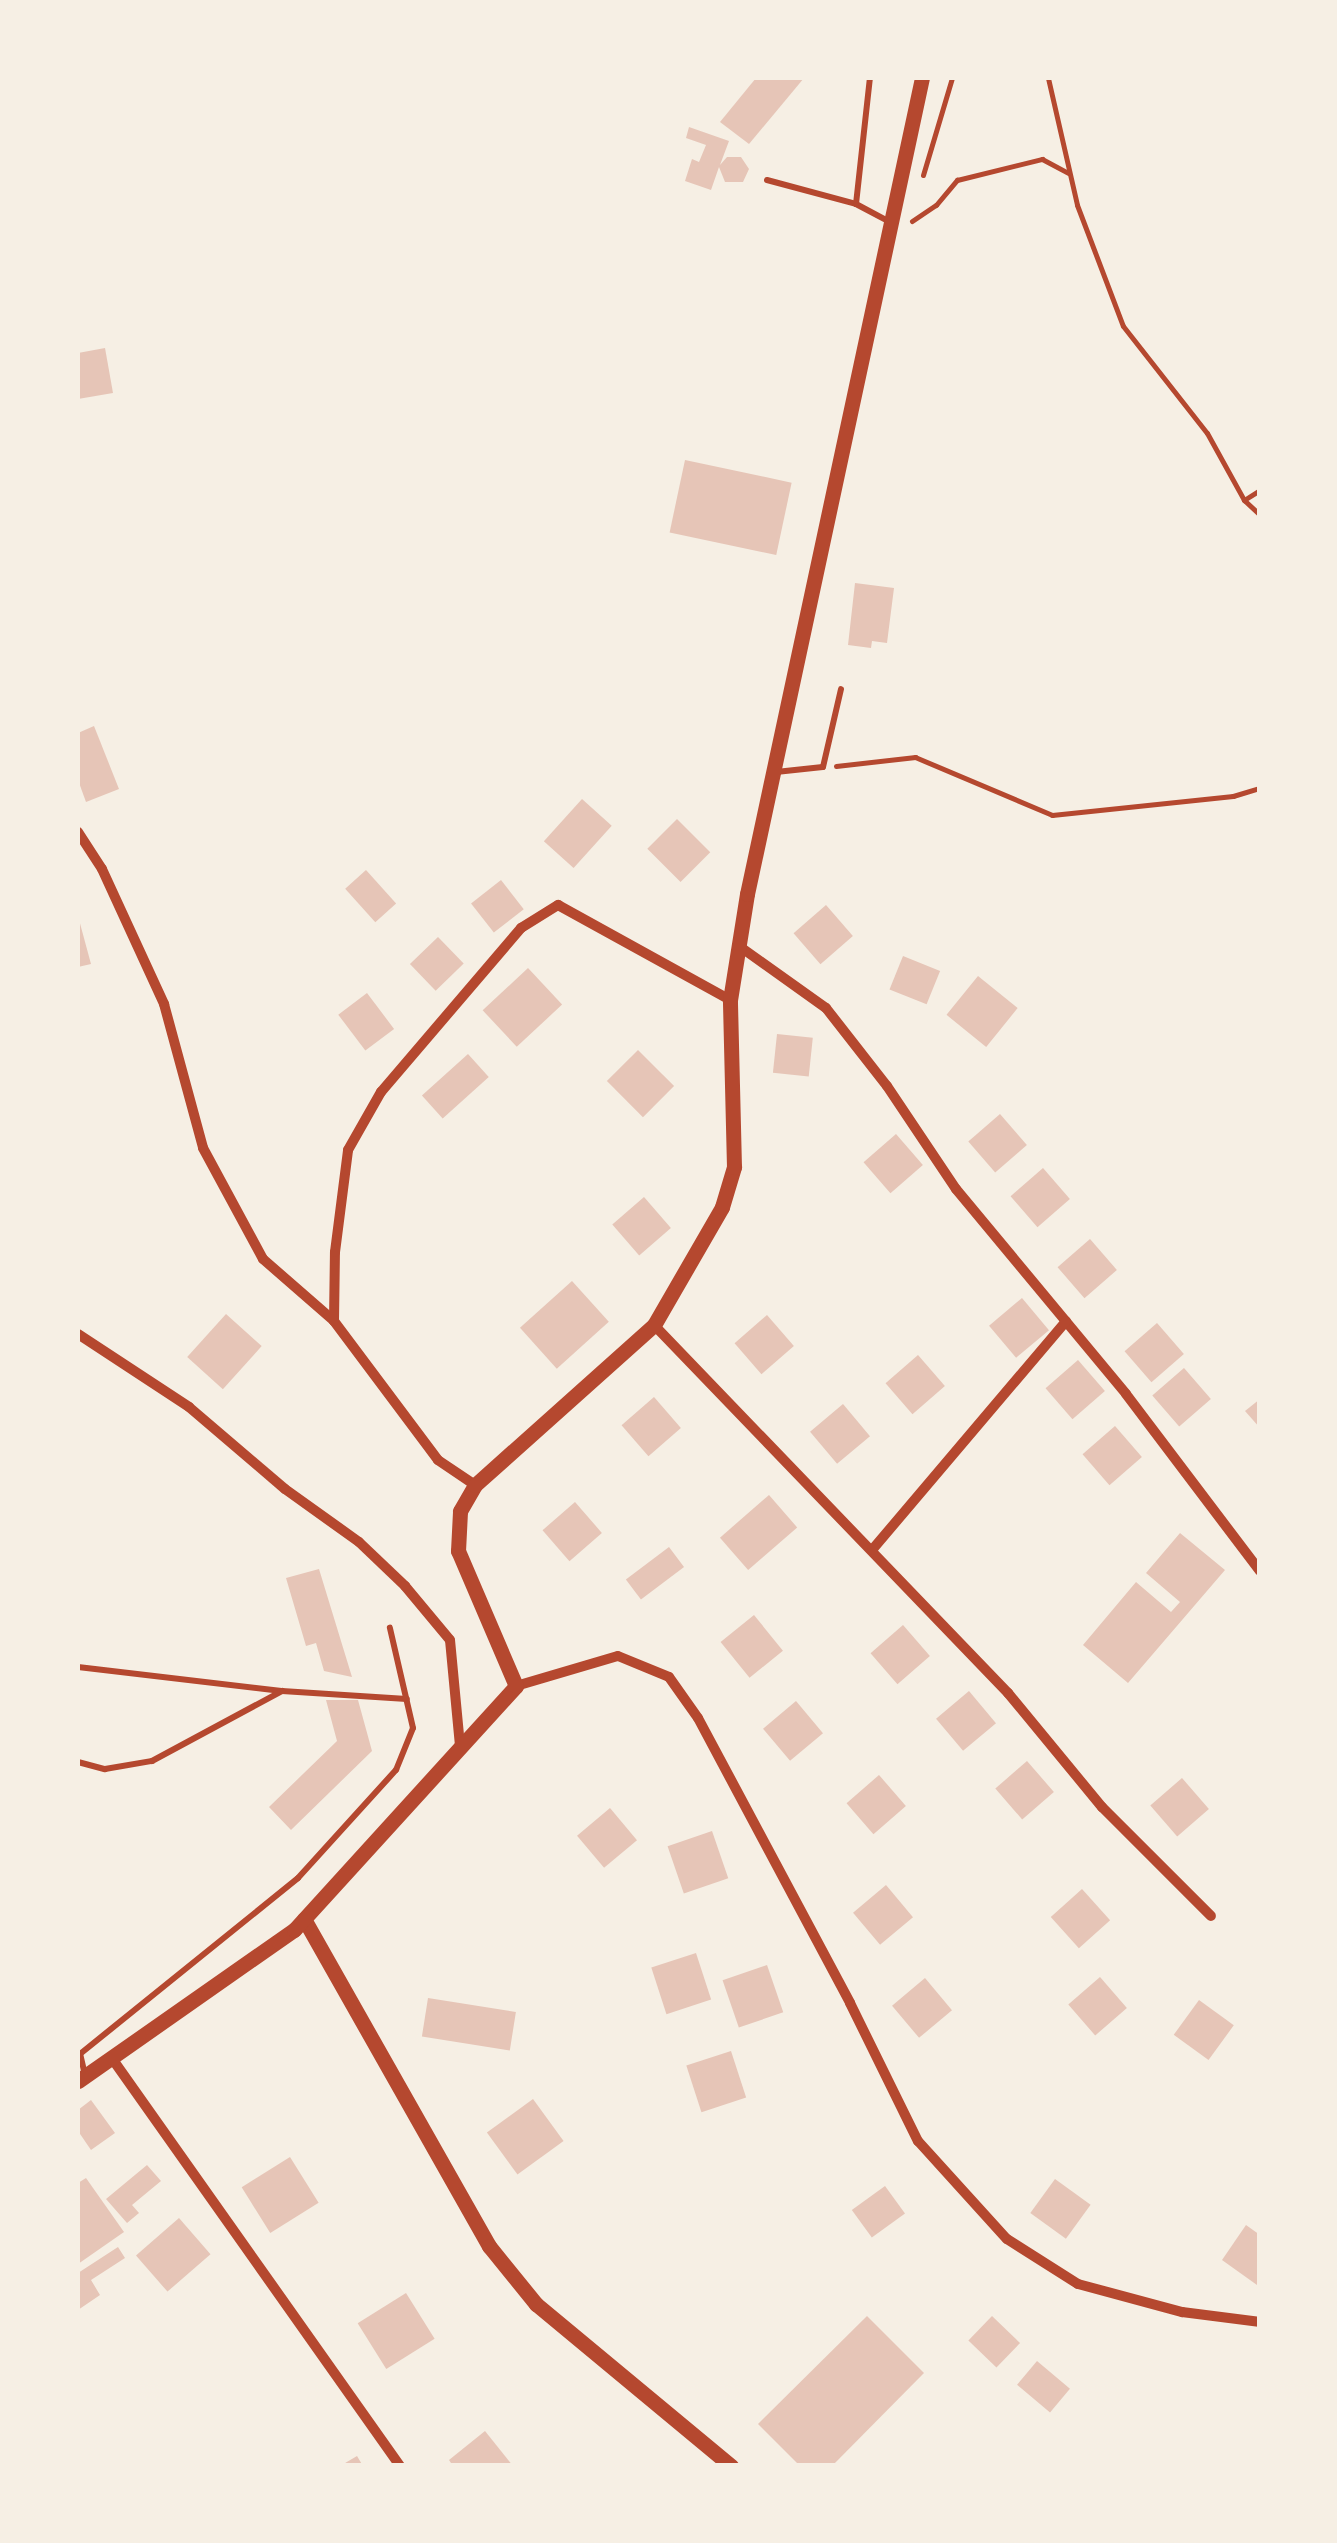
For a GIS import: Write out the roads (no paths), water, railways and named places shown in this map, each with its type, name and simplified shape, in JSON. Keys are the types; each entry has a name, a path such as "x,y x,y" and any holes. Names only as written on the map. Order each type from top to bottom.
{"street":[{"path":"516,1686 458,1551 460,1510 475,1486 654,1324 730,1187 736,1135 730,1000 739,946 922,78"},
{"path":"78,832 102,870 164,1004 203,1148 263,1259 334,1321 438,1460 475,1486"},
{"path":"334,1321 335,1252 348,1150 381,1092 521,928 558,905 730,1000"},
{"path":"739,946 826,1008 887,1086 956,1189 1066,1321 1260,1571"},
{"path":"872,1550 1066,1321"},
{"path":"654,1324 1008,1693 1102,1807 1211,1916"},
{"path":"78,1334 188,1406 285,1489 359,1542 404,1586 450,1640 460,1745"},
{"path":"82,2078 304,1919 516,1686 618,1656 670,1677 698,1718 850,2002 918,2141 1007,2239 1078,2284 1182,2312 1260,2322"},
{"path":"304,1919 490,2246 536,2304 730,2466"},
{"path":"111,2058 400,2466"}],"lane":[{"path":"856,204 870,78"},
{"path":"767,180 856,204 890,222"},
{"path":"774,772 823,767 841,689"},
{"path":"82,2078 80,2054 298,1878 396,1770 413,1728 390,1628"},
{"path":"78,1666 282,1691 407,1699"},
{"path":"78,1762 104,1769 152,1761 282,1691"}]}
